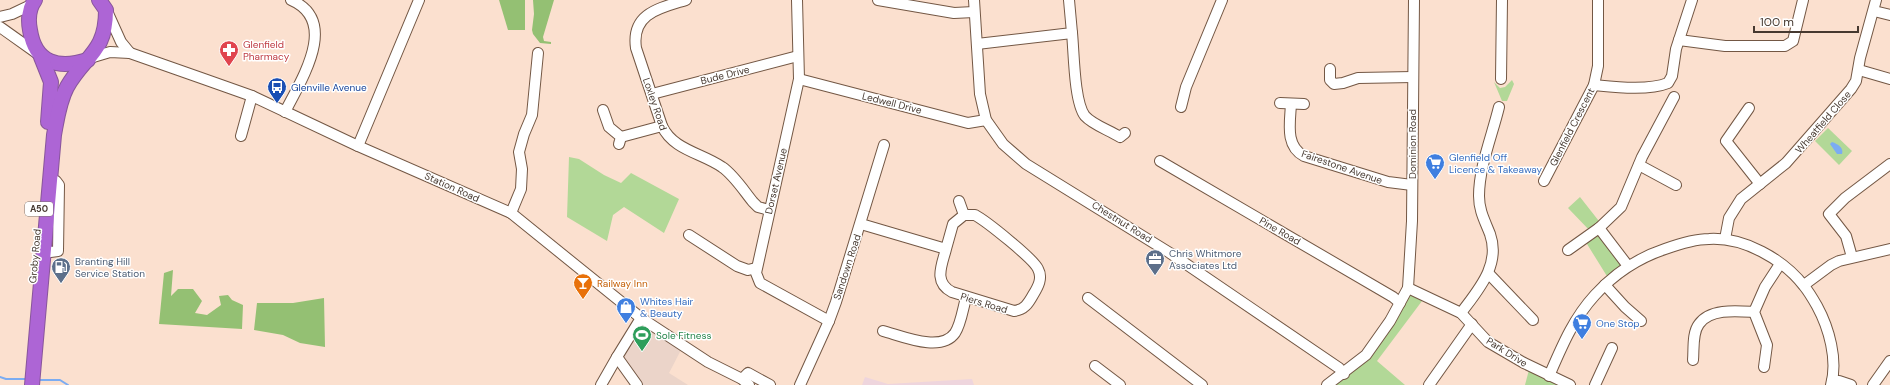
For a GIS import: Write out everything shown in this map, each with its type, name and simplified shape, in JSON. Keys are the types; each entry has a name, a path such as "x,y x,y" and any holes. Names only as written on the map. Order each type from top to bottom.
{"highway":[{"name":"A50","path":"33,2 29,18 29,27 34,47 40,56"},
{"name":"A50","path":"89,59 100,43 104,30 104,4"},
{"path":"40,56 58,64 77,63 89,59"},
{"name":"Groby Road","path":"32,385 30,364 40,204 51,99 49,75 40,56"},
{"name":"Groby Road","path":"24,385 30,364 43,253 54,135 64,92 74,76 89,59"}],"street":[{"path":"285,112 312,58 315,36 311,16 297,2 291,0"},
{"path":"358,146 419,0"},
{"name":"Loxley Road","path":"686,0 649,13 642,20 637,29 636,48 662,126 666,135 678,145 722,167 758,207 769,210"},
{"name":"Dorset Avenue","path":"756,268 799,79 797,0"},
{"path":"878,0 954,13 974,12"},
{"path":"974,0 980,94 986,120"},
{"path":"1069,0 1078,98 1082,110 1090,120 1120,136 1125,133"},
{"path":"1180,107 1186,88 1222,0"},
{"name":"Dominion Road","path":"1408,288 1411,242 1414,0"},
{"path":"1501,79 1502,0"},
{"name":"Glenfield Crescent","path":"1544,181 1594,85 1598,66 1598,0"},
{"path":"1594,85 1620,88 1663,85 1668,83 1672,76 1675,55 1692,0"},
{"path":"1680,40 1725,46 1785,46 1793,41 1795,36 1803,0"},
{"name":"Wheatfield Close","path":"1725,239 1729,218 1733,209 1741,199 1800,150 1851,90 1859,70 1860,58 1876,0"},
{"path":"0,17 12,14 33,2"},
{"path":"104,4 121,42 130,52"},
{"path":"1874,11 1890,15"},
{"path":"0,27 40,56"},
{"path":"976,44 1072,33"},
{"name":"Station Road","path":"89,59 110,52 130,52 252,96 358,146 511,213 641,318 708,362 745,382 748,373 770,385"},
{"path":"511,213 521,189 522,169 519,152 524,134 532,115 538,53"},
{"name":"Bude Drive","path":"652,94 798,56"},
{"path":"1330,69 1330,80 1334,84 1343,83 1358,78 1413,77"},
{"path":"1859,70 1890,79"},
{"name":"Ledwell Drive","path":"799,79 968,123 986,120"},
{"path":"241,136 252,96"},
{"path":"1568,250 1599,228 1622,207 1639,165 1674,97"},
{"path":"1280,103 1304,104"},
{"name":"Fairestone Avenue","path":"1291,104 1291,141 1297,152 1319,161 1388,182 1412,185"},
{"path":"1461,313 1489,274 1492,261 1490,236 1480,208 1480,184 1499,108"},
{"path":"1748,108 1726,141 1760,184"},
{"path":"603,110 609,127 620,140 662,126"},
{"name":"Chestnut Road","path":"986,120 1003,144 1026,164 1170,253 1339,368 1344,374"},
{"name":"Sandown Road","path":"800,385 829,321 861,224 884,145"},
{"name":"Pine Road","path":"1160,160 1393,297 1400,303"},
{"path":"1852,257 1846,236 1829,214 1845,198 1890,164"},
{"path":"1639,165 1676,185"},
{"path":"959,199 964,215"},
{"name":"Piers Road","path":"964,215 975,215 1034,263 1040,275 1039,286 1026,307 1020,310 1006,310 966,298 945,288 940,282 939,275 946,248 953,224 964,215"},
{"path":"861,224 946,248"},
{"path":"1599,228 1628,266"},
{"path":"689,235 737,266 748,270 756,268 756,277 760,283 829,321"},
{"path":"1549,376 1574,322 1584,308 1605,285 1628,266 1655,252 1692,241 1710,238 1725,239 1737,242 1764,253 1780,264 1804,286 1819,310 1831,344 1831,383 1838,381 1851,385"},
{"path":"1804,286 1830,265 1852,257 1890,249"},
{"path":"1764,366 1767,345 1754,312 1765,287 1780,264"},
{"path":"1489,274 1533,320"},
{"path":"1605,285 1624,307 1641,321"},
{"path":"1327,385 1344,374 1366,355 1379,338 1408,288"},
{"name":"Park Drive","path":"1408,288 1461,313 1488,342 1524,363 1570,385"},
{"path":"883,331 932,344 942,342 951,338 956,332 966,298"},
{"path":"1088,298 1202,385"},
{"path":"1693,360 1695,335 1699,324 1709,315 1732,310 1754,312"},
{"path":"601,385 641,318"},
{"path":"1435,383 1472,324"},
{"path":"1595,385 1607,352"},
{"path":"617,357 637,385"},
{"path":"1873,385 1890,361"},
{"path":"1095,366 1120,385"}],"shaded area":[{"path":"642,322 681,350 669,373 688,385 641,385 621,358"},
{"path":"865,377 888,384 972,379 974,385 862,385"}],"green space":[{"path":"499,0 525,0 525,30 508,30"},
{"path":"533,0 554,0 543,37 544,41 551,42 551,44 540,43 533,34"},
{"path":"1512,80 1514,84 1507,101 1502,101 1494,82 1500,88 1505,87"},
{"path":"1828,128 1852,151 1839,165 1815,141"},
{"path":"569,157 579,159 604,175 621,183 631,173 679,199 664,233 624,207 613,215 607,241 567,217"},
{"path":"1580,197 1602,225 1628,266 1610,281 1587,244 1585,238 1592,233 1568,208"},
{"path":"173,270 171,296 178,289 193,289 202,301 195,313 207,315 221,305 219,296 228,295 232,300 243,305 242,329 159,324 164,273"},
{"path":"1408,288 1425,297 1377,361 1405,385 1327,385 1366,355"},
{"path":"324,298 325,347 300,343 283,335 254,330 257,303 293,303"},
{"path":"1530,366 1570,385 1525,385"}],"water":[{"path":"1832,142 1840,146 1842,154 1837,154 1830,144"}],"waterway":[{"path":"0,377 6,379 27,379"},
{"path":"37,380 60,380 68,385"}],"place":[{"name":"Glenfield Pharmacy","path":"229,67"},
{"name":"Glenville Avenue","path":"277,104"},
{"name":"Glenfield Off Licence & Takeaway","path":"1435,180"},
{"name":"Chris Whitmore Associates Ltd","path":"1155,276"},
{"name":"Branting Hill Service Station","path":"61,284"},
{"name":"Railway Inn","path":"583,300"},
{"name":"Whites Hair & Beauty","path":"626,324"},
{"name":"One Stop","path":"1582,340"},
{"name":"Sole Fitness","path":"642,352"}]}
